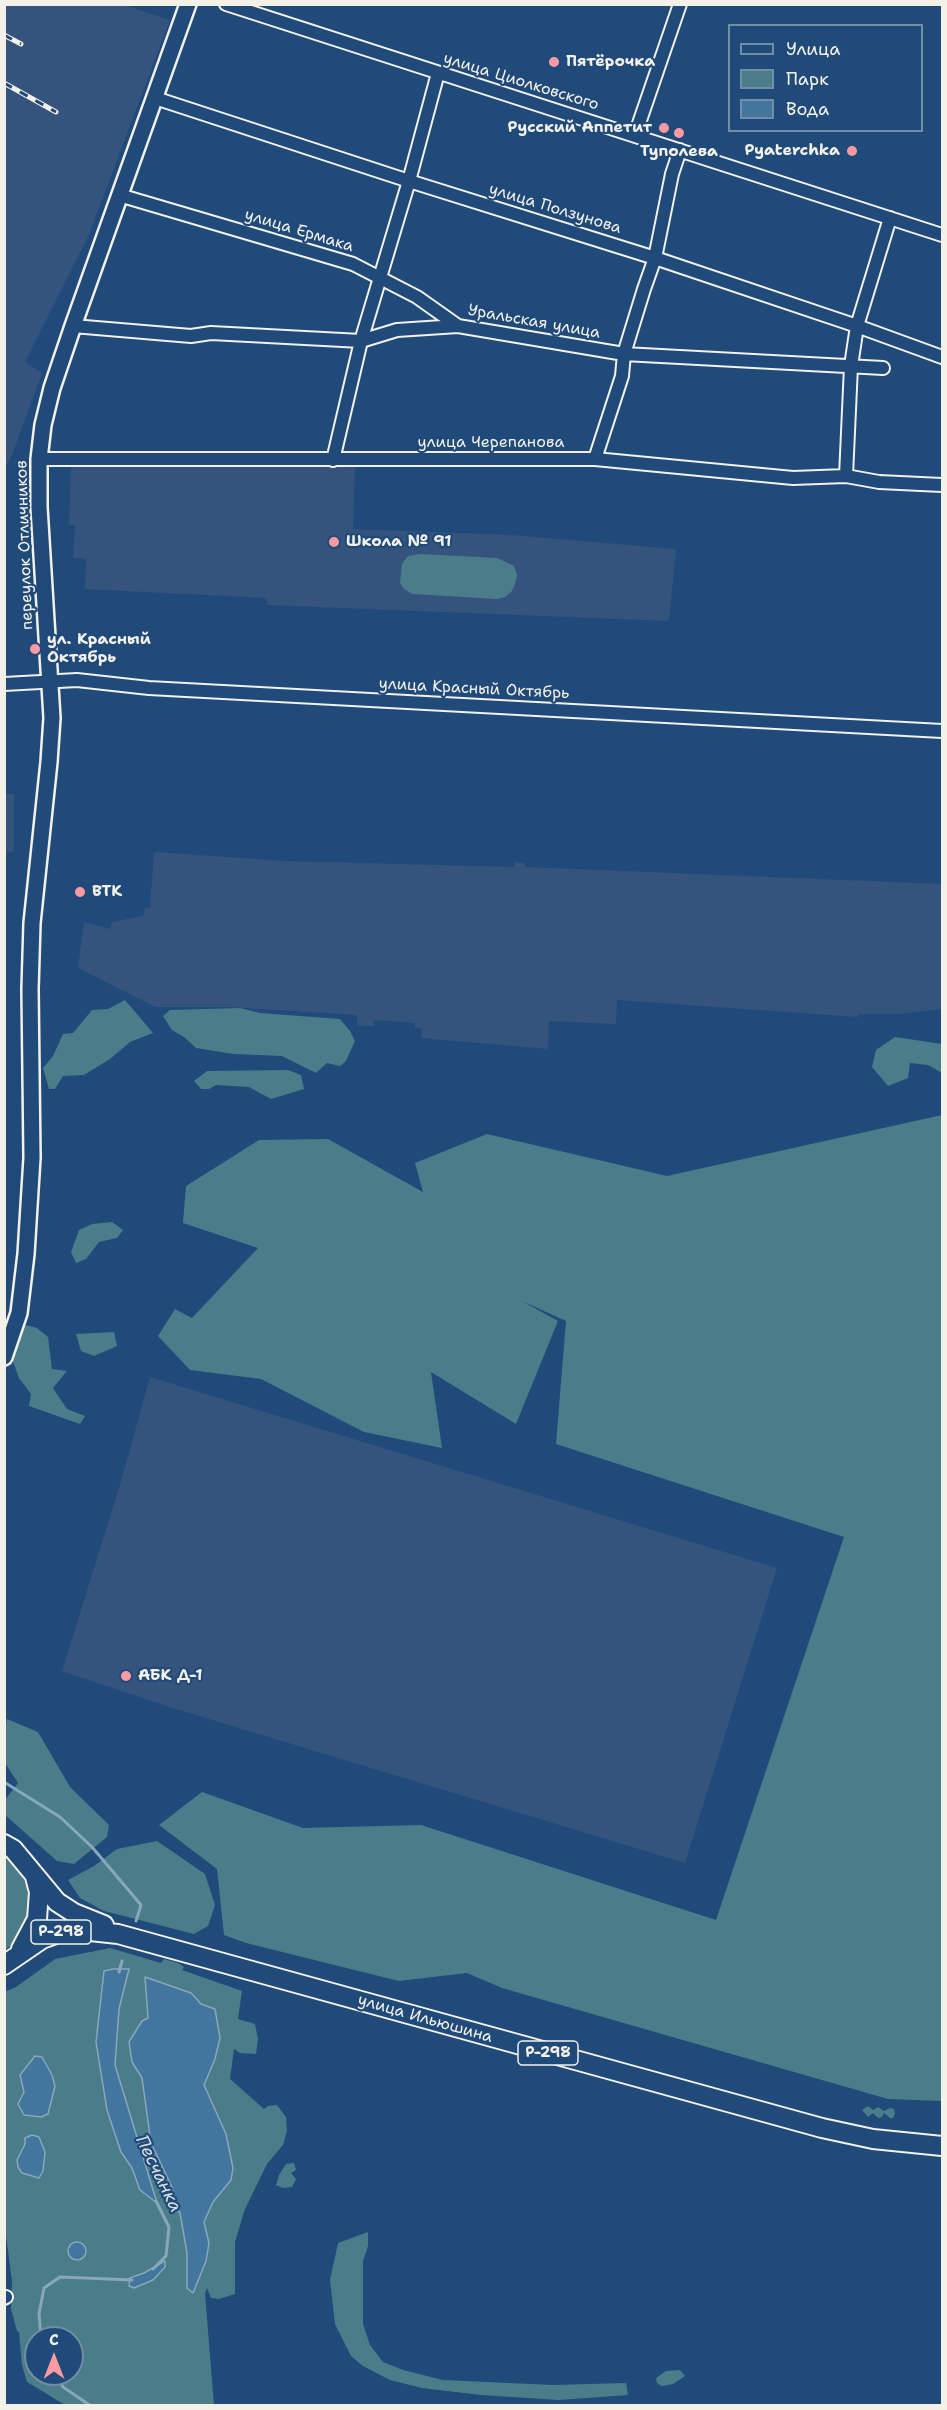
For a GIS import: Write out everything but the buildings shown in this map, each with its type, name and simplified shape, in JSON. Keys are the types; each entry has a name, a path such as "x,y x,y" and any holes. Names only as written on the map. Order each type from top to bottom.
{"highway":[{"name":"Р-298","path":"7,1845 64,1908 118,1934"},
{"name":"Р-298","path":"8,1963 29,1937 37,1919 39,1892 34,1876"},
{"name":"Р-298","path":"8,1963 42,1940 62,1932 81,1930 118,1934"},
{"name":"улица Ильюшина","path":"118,1934 822,2128 873,2139 942,2146"}],"main road":[{"name":"переулок Отличников","path":"4,1357 19,1313 26,1254 32,1158 30,988 32,923 52,718 40,517 39,459 43,425 52,388 73,326 188,4"}],"street":[{"name":"улица Циолковского","path":"226,4 942,235"},
{"path":"635,135 680,4"},
{"path":"333,460 361,341 409,181 438,73"},
{"name":"улица Ползунова","path":"155,98 655,258 942,357"},
{"path":"595,459 621,376 624,354 655,258 672,174 680,150"},
{"name":"улица Ермака","path":"119,195 352,264 417,297 458,326"},
{"path":"846,476 851,366 857,326 890,218"},
{"name":"Уральская улица","path":"73,326 191,336 211,333 361,341 397,330 458,326 624,354 883,368"},
{"name":"улица Черепанова","path":"39,459 595,459 782,477 846,476 879,482 942,484"},
{"name":"улица Красный Октябрь","path":"4,684 77,680 149,688 942,731"}],"shaded area":[{"path":"5,4 124,5 170,20 88,237 25,362 42,373 12,455 5,468"},
{"name":"Школа № 91","path":"71,464 355,467 353,529 511,535 676,549 669,621 267,605 267,598 85,589 86,559 73,558 75,525 69,525"},
{"path":"4,794 14,794 14,851 5,853"},
{"path":"154,852 284,861 514,867 515,862 525,863 525,867 942,884 942,1009 901,1014 859,1014 858,1017 617,1000 616,1024 549,1021 548,1049 421,1038 422,1028 415,1028 415,1023 374,1020 374,1026 357,1026 357,1015 228,1007 155,1007 78,968 84,922 110,929 112,922 143,916 145,908 150,908"},
{"path":"150,1377 777,1568 685,1863 176,1709 62,1671 122,1478"}],"green space":[{"path":"420,554 497,558 514,566 517,575 515,584 512,591 505,597 497,599 412,594 400,583 402,564 408,556"},
{"path":"125,1000 153,1033 130,1042 110,1059 84,1075 63,1076 55,1089 49,1089 43,1068 53,1056 63,1034 73,1033 92,1010 108,1009"},
{"path":"240,1008 260,1013 340,1019 355,1041 346,1061 340,1066 327,1063 316,1073 282,1056 234,1054 196,1048 172,1030 163,1016 170,1010"},
{"path":"895,1037 942,1044 942,1073 928,1065 910,1063 908,1078 888,1086 872,1067 876,1050"},
{"path":"288,1070 301,1075 304,1089 271,1099 249,1087 216,1085 209,1089 201,1089 194,1081 207,1071"},
{"path":"942,1115 942,2101 888,2099 502,1988 467,1973 399,1981 246,1943 224,1935 217,1869 159,1825 202,1792 303,1828 421,1825 716,1920 844,1537 556,1444 566,1321 522,1301 558,1321 516,1424 431,1372 442,1448 364,1432 261,1379 190,1370 158,1336 175,1309 192,1318 258,1248 183,1223 186,1186 259,1140 328,1139 423,1192 415,1163 487,1134 667,1176"},
{"path":"112,1222 123,1230 117,1238 99,1242 86,1259 76,1263 71,1252 79,1230 92,1224"},
{"path":"25,1325 37,1328 48,1337 52,1369 67,1371 53,1388 67,1409 85,1416 80,1424 29,1406 31,1394 19,1378 13,1362 12,1349 15,1337"},
{"path":"114,1332 117,1346 94,1356 81,1351 76,1334"},
{"path":"7,1719 38,1732 70,1787 109,1825 107,1837 74,1864 57,1861 5,1815 5,1800 18,1783 5,1763"},
{"path":"157,1841 205,1874 215,1905 208,1926 194,1934 104,1911 80,1898 68,1880 94,1866 117,1849"},
{"path":"5,1856 22,1875 29,1903 22,1931 13,1944 5,1950"},
{"path":"110,1948 161,1963 164,1959 178,1963 184,1967 182,1970 242,1991 238,2019 255,2024 258,2039 256,2054 240,2053 234,2049 230,2079 264,2109 277,2105 286,2117 287,2131 283,2145 267,2164 245,2209 235,2242 235,2294 219,2299 211,2298 207,2288 205,2294 214,2405 65,2405 34,2386 84,2386 84,2326 24,2326 24,2372 19,2332 11,2309 12,2281 5,2228 4,1992 16,1987 55,1959"},
{"path":"868,2106 873,2110 878,2107 884,2111 894,2109 895,2114 893,2118 884,2113 878,2118 873,2113 868,2117 862,2110"},
{"path":"294,2163 296,2170 291,2173 296,2179 292,2187 283,2188 276,2185 286,2164"},
{"path":"368,2232 368,2246 363,2261 363,2324 370,2345 383,2362 403,2370 443,2380 553,2385 626,2383 628,2395 559,2400 481,2395 422,2388 390,2380 363,2366 351,2356 335,2324 330,2280 338,2243"},
{"path":"680,2370 685,2376 673,2384 662,2386 657,2383 656,2378 666,2371"}],"water":[{"path":"129,1969 119,2009 115,2065 157,2203 140,2190 132,2168 121,2152 107,2110 96,2042 104,1971"},
{"path":"145,1977 191,1993 201,2004 215,2009 220,2038 215,2059 204,2085 226,2134 233,2168 231,2180 213,2202 204,2222 209,2243 206,2261 193,2293 187,2288 187,2253 180,2213 176,2207 172,2187 151,2143 142,2078 132,2062 129,2042 142,2021 148,2018"},
{"path":"35,2056 42,2057 55,2086 48,2114 41,2117 24,2115 18,2104 24,2092 20,2075"},
{"path":"32,2135 39,2137 45,2152 43,2171 39,2178 22,2173 18,2167 17,2160 25,2144 25,2138"},
{"path":"77,2242 83,2245 86,2251 83,2257 77,2260 71,2257 68,2251 71,2245"},
{"path":"165,2261 165,2267 153,2280 134,2288 129,2286 130,2278"}],"waterway":[{"name":"Песчанка","path":"4,1782 60,1817 92,1847 141,1905 136,1921"},
{"name":"Песчанка","path":"119,1972 122,1961"},
{"name":"Песчанка","path":"153,2269 166,2256 169,2227 156,2201"},
{"name":"Песчанка","path":"40,2326 39,2314 44,2288 60,2277 132,2280"},
{"name":"Песчанка","path":"62,2386 91,2406"}],"railway":[{"path":"4,35 21,44"},
{"path":"4,83 56,112"}],"place":[{"name":"Пятёрочка","path":"554,62"},
{"name":"Русский Аппетит","path":"664,128"},
{"name":"Туполева","path":"679,133"},
{"name":"Pyaterchka","path":"852,151"},
{"name":"Школа № 91","path":"334,542"},
{"name":"ул. Красный Октябрь","path":"35,649"},
{"name":"ВТК","path":"80,892"},
{"name":"АБК Д-1","path":"126,1676"}]}
